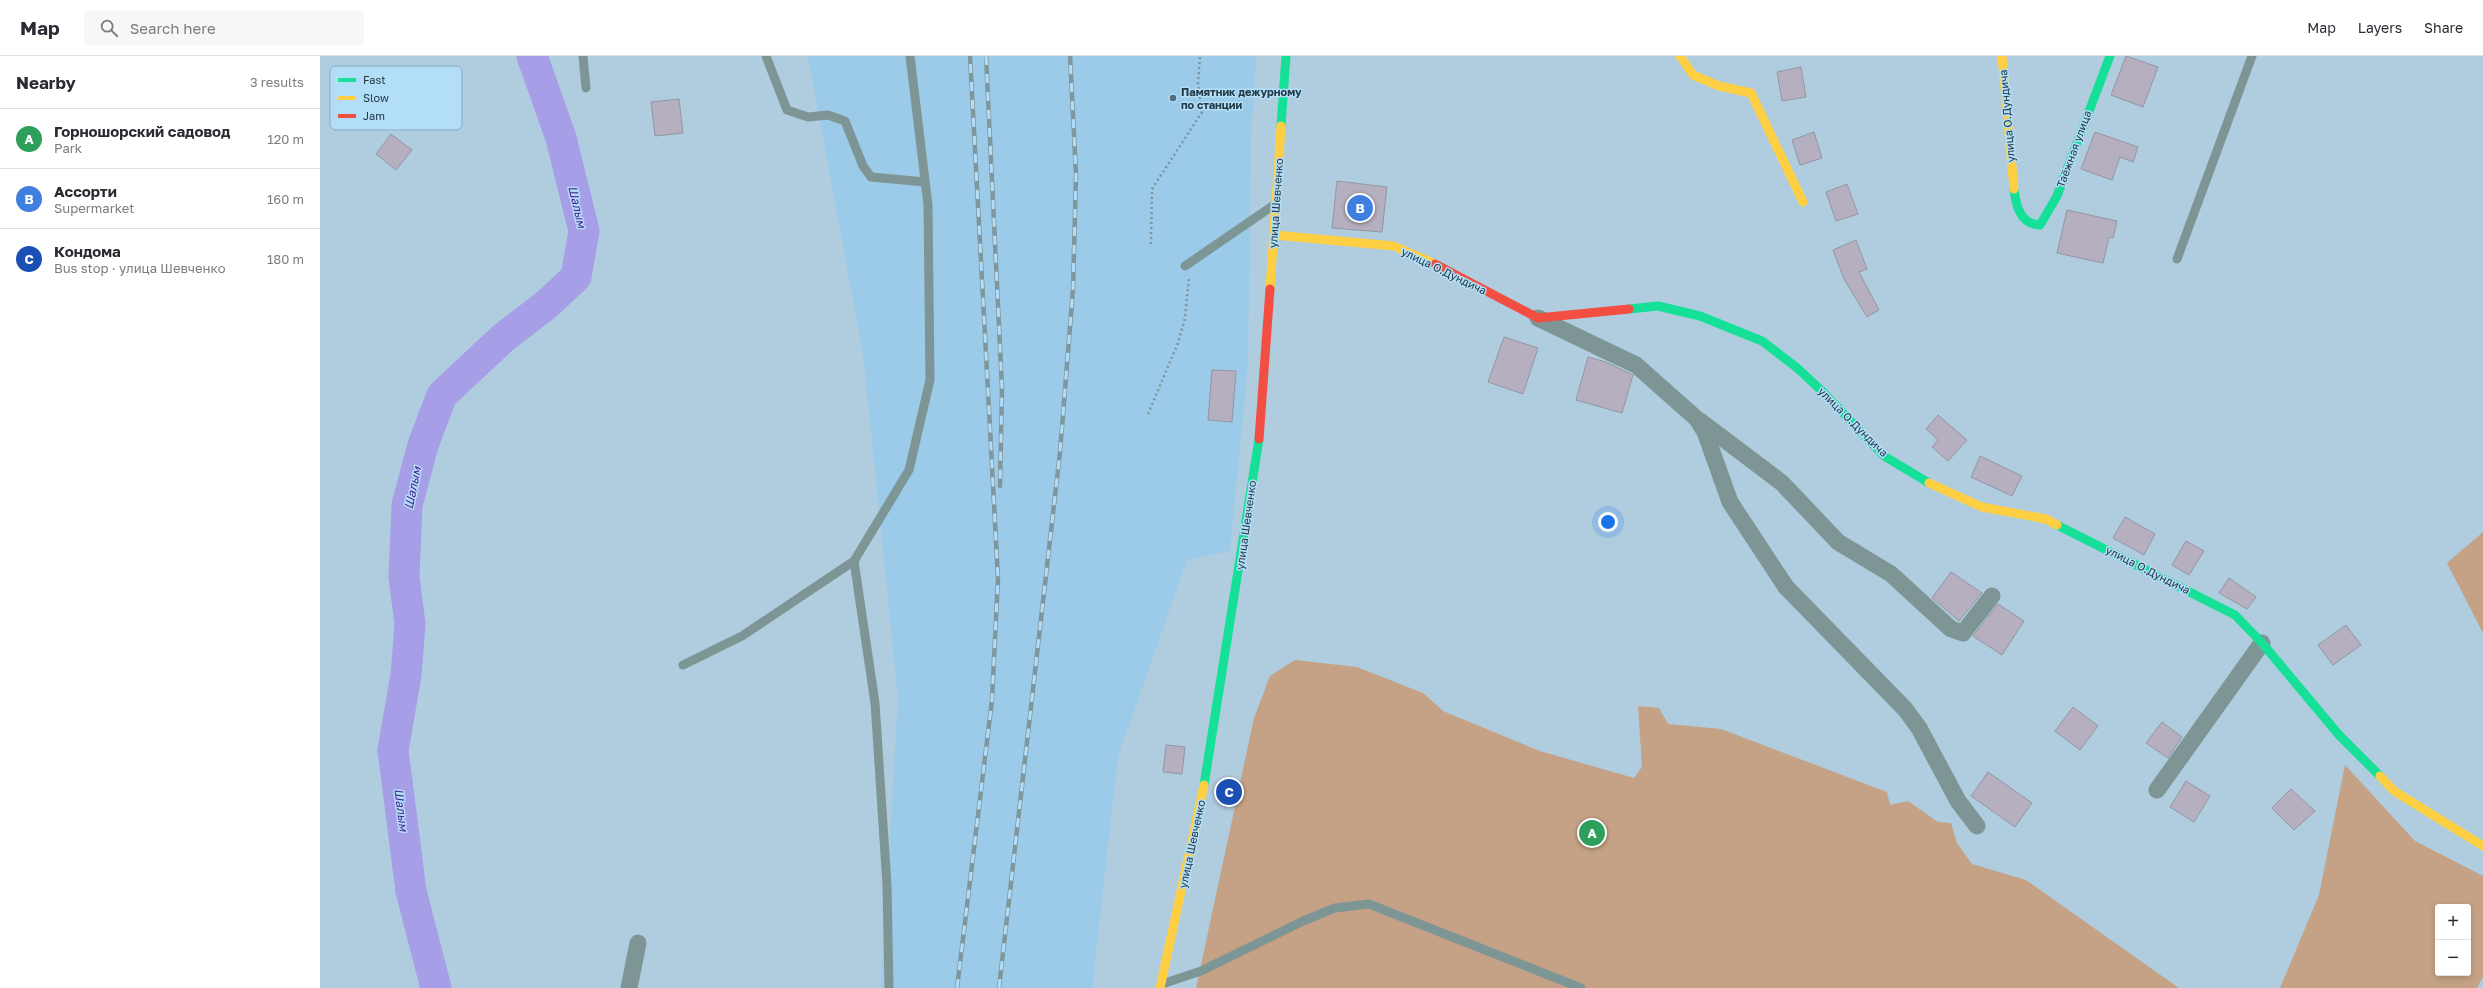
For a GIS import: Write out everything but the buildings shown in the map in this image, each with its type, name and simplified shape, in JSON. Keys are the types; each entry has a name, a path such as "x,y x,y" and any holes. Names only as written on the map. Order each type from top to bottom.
{"street":[{"name":"улица Шевченко","path":"1160,986 1205,783 1261,424 1286,56"},
{"path":"1680,56 1693,76 1718,86 1751,93 1803,202"},
{"name":"улица О.Дундича","path":"2002,56 2007,140 2019,212 2025,221"},
{"name":"Таёжная улица","path":"2025,221 2032,225 2040,225 2056,196 2110,56"},
{"name":"улица О.Дундича","path":"1274,235 1394,246 1431,262 1538,318 1636,365 1697,419 1782,484 1838,542 1891,574 1951,629 1963,633 1992,596"},
{"name":"улица О.Дундича","path":"1538,318 1658,306 1700,316 1762,341 1796,367 1822,391 1884,456 1938,488 1982,507 2046,520 2235,615 2262,643 2339,735 2394,791 2483,846"},
{"name":"улица О.Дундича","path":"1697,419 1704,432 1730,502 1764,556 1786,587 1905,709 1919,728 1958,801 1977,826"},
{"path":"2157,790 2262,643"},
{"path":"629,988 638,943"}],"lane":[{"path":"583,56 586,88"},
{"path":"766,56 787,110 808,117 828,115 845,121 863,166 871,177 925,182"},
{"path":"683,665 742,636 854,561 910,470 930,380 928,205 910,56"},
{"path":"2177,259 2252,56"},
{"path":"1187,264 1276,204"},
{"path":"854,561 875,703 887,885 889,988"},
{"path":"1160,986 1201,971 1309,918 1335,908 1369,904 1582,988"}],"path":[{"path":"1151,244 1152,189 1202,112 1198,84 1200,56"},
{"path":"1148,414 1182,331 1185,318 1187,264"}],"shaded area":[{"path":"808,56 1256,56 1251,138 1248,364 1230,551 1187,560 1118,756 1092,988 881,988 898,698 863,354"},
{"path":"2483,532 2483,633 2447,563"},
{"path":"1295,660 1357,667 1423,693 1443,711 1540,751 1634,778 1642,767 1638,706 1659,708 1668,724 1721,729 1887,792 1890,805 1908,801 1938,822 1951,823 1957,843 1972,864 2026,880 2179,988 1196,988 1254,718 1270,676"},
{"path":"2345,765 2415,841 2483,876 2483,977 2477,988 2280,988 2319,895"}],"waterway":[{"name":"Шалым","path":"436,988 411,891 393,750 406,675 410,624 404,577 407,505 423,445 442,395 503,338 546,305 576,277 584,231 561,138 532,56"}],"railway":[{"path":"957,988 992,700 998,578 970,56"},
{"path":"986,56 1002,388 1000,486"},
{"path":"999,988 1060,452 1073,289 1076,175 1070,56"}],"traffic: fast":[{"path":"1281,126 1286,56"},
{"path":"2014,189 2016,202 2020,213 2028,221 2033,224 2040,225 2057,196 2110,56"},
{"path":"1629,309 1658,306 1700,316 1762,341 1796,367 1822,391 1884,456 1929,483"},
{"path":"1204,785 1259,439"},
{"path":"2057,525 2235,615 2262,643 2339,735 2380,776"}],"traffic: slow":[{"path":"1680,56 1693,75 1719,86 1751,93 1803,202"},
{"path":"2002,56 2014,189"},
{"path":"1270,289 1281,126"},
{"path":"1274,235 1394,246 1435,264"},
{"path":"1929,483 1982,507 2046,519 2057,525"},
{"path":"2380,776 2394,791 2483,846"},
{"path":"1160,988 1204,785"}],"traffic: jam":[{"path":"1435,264 1538,318 1629,309"},
{"path":"1259,439 1270,289"}],"place":[{"name":"Памятник дежурному по станции","path":"1173,98"},
{"name":"Ассорти","path":"1360,208"},
{"name":"Кондома","path":"1229,792"},
{"name":"Горношорский садовод","path":"1592,833"}]}
